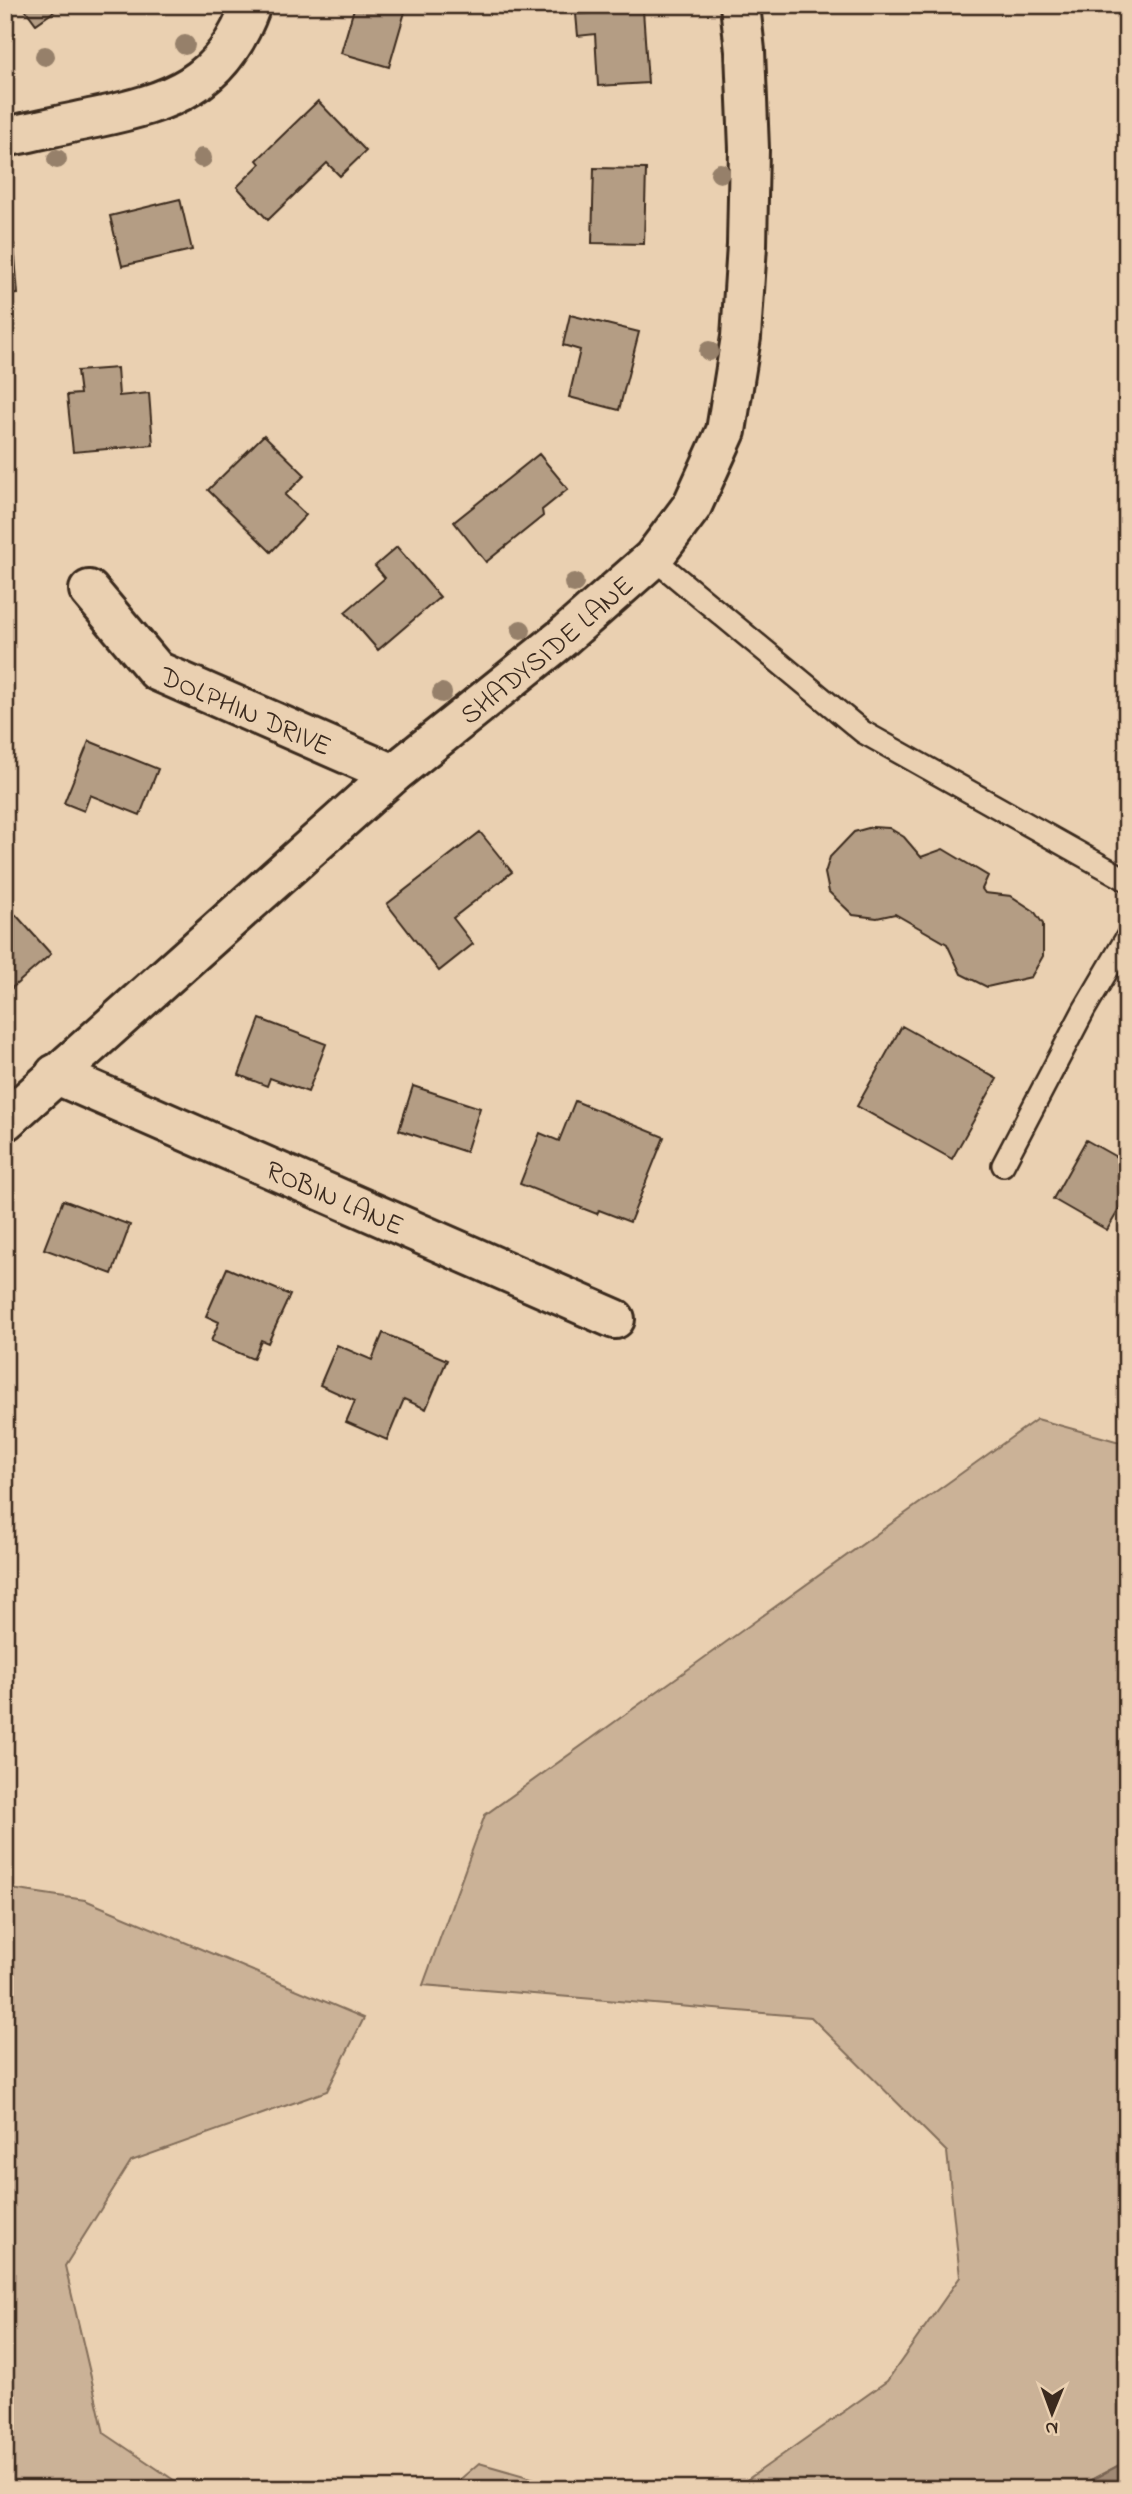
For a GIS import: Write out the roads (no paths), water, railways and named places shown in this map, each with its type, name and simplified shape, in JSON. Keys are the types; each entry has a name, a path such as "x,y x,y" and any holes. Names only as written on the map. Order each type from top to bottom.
{"street":[{"path":"5,137 144,108 180,94 208,75 232,47 251,5"},
{"name":"SHADYSIDE LANE","path":"5,1121 393,774 561,639 653,558 692,506 726,431 741,337 749,149 745,51 740,5"},
{"name":"DOLPHIN DRIVE","path":"89,590 157,671 393,774"},
{"name":"ROBIN LANE","path":"55,1074 615,1319"}],"lane":[{"path":"653,558 863,732 1127,880"},
{"path":"1003,1165 1084,1010 1127,937"}]}
